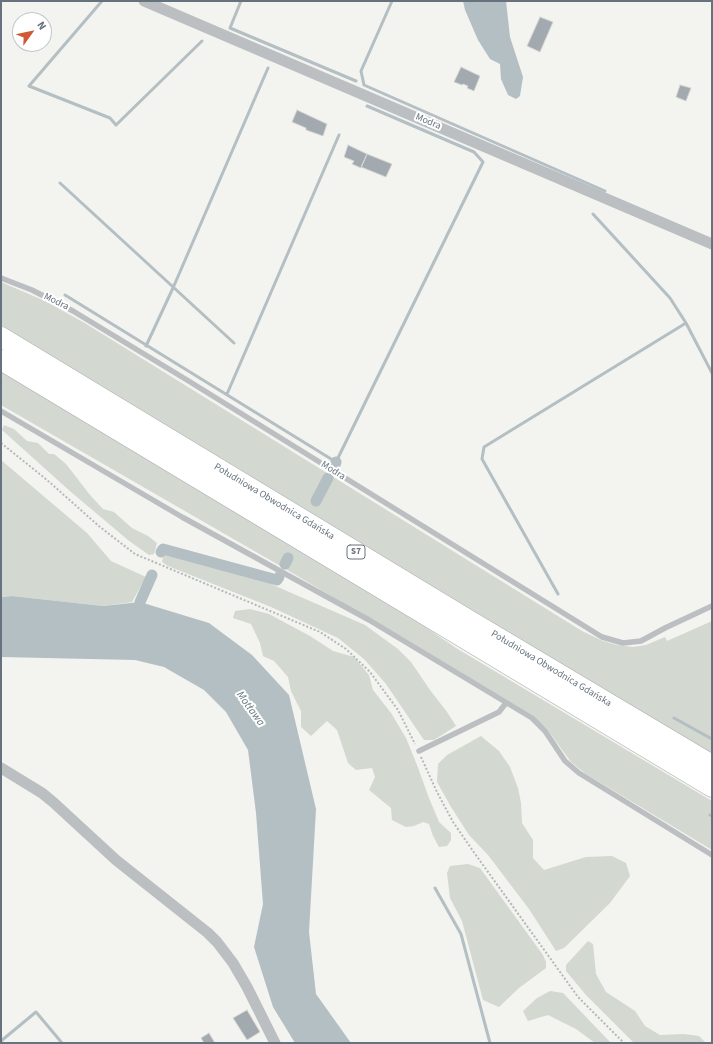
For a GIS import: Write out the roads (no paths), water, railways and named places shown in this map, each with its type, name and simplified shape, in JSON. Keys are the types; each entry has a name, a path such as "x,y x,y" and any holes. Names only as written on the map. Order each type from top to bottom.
{"highway":[{"name":"Południowa Obwodnica Gdańska","path":"1,337 50,366 173,452 712,787"},
{"name":"Południowa Obwodnica Gdańska","path":"1,360 40,383 173,452 712,765"}],"street":[{"name":"Modra","path":"144,1 712,244"},
{"path":"1,768 42,793 116,860 208,933 233,963 276,1043"}],"lane":[{"name":"Modra","path":"1,278 32,290 73,311 602,637 623,643 641,641 712,606"},
{"path":"50,366 86,396"},
{"path":"40,383 89,406"},
{"path":"1,411 182,517 369,620 532,718 545,731 566,761 579,773 712,855"},
{"path":"137,426 173,452"},
{"path":"127,429 173,452"},
{"path":"418,752 498,712 506,703"}],"water":[{"path":"463,1 506,1 510,37 523,77 520,96 516,99 508,95 501,79 500,64 490,59 478,40 465,10"},
{"name":"Motława","path":"12,596 103,606 140,602 209,623 252,655 289,695 316,809 309,932 316,994 351,1043 295,1043 273,1007 254,947 263,904 256,813 248,750 226,712 204,690 164,667 135,660 1,657 1,597"}],"waterway":[{"path":"102,1 29,86 110,118 116,125 202,41"},
{"path":"241,1 230,28 356,81"},
{"path":"392,1 361,71 364,85 605,191"},
{"path":"146,346 173,288 268,68"},
{"path":"65,295 336,462 483,162 474,152 367,106"},
{"path":"227,394 339,135"},
{"path":"60,183 234,343"},
{"path":"593,214 670,298 686,323 712,373"},
{"path":"558,594 482,459 484,447 686,323"},
{"path":"316,501 328,478"},
{"path":"161,552 163,549 277,580 279,577"},
{"path":"285,564 288,558"},
{"path":"140,602 152,575"},
{"path":"674,718 712,739"},
{"path":"435,888 461,934 490,1043"},
{"path":"1,1041 36,1012 62,1043"}]}
